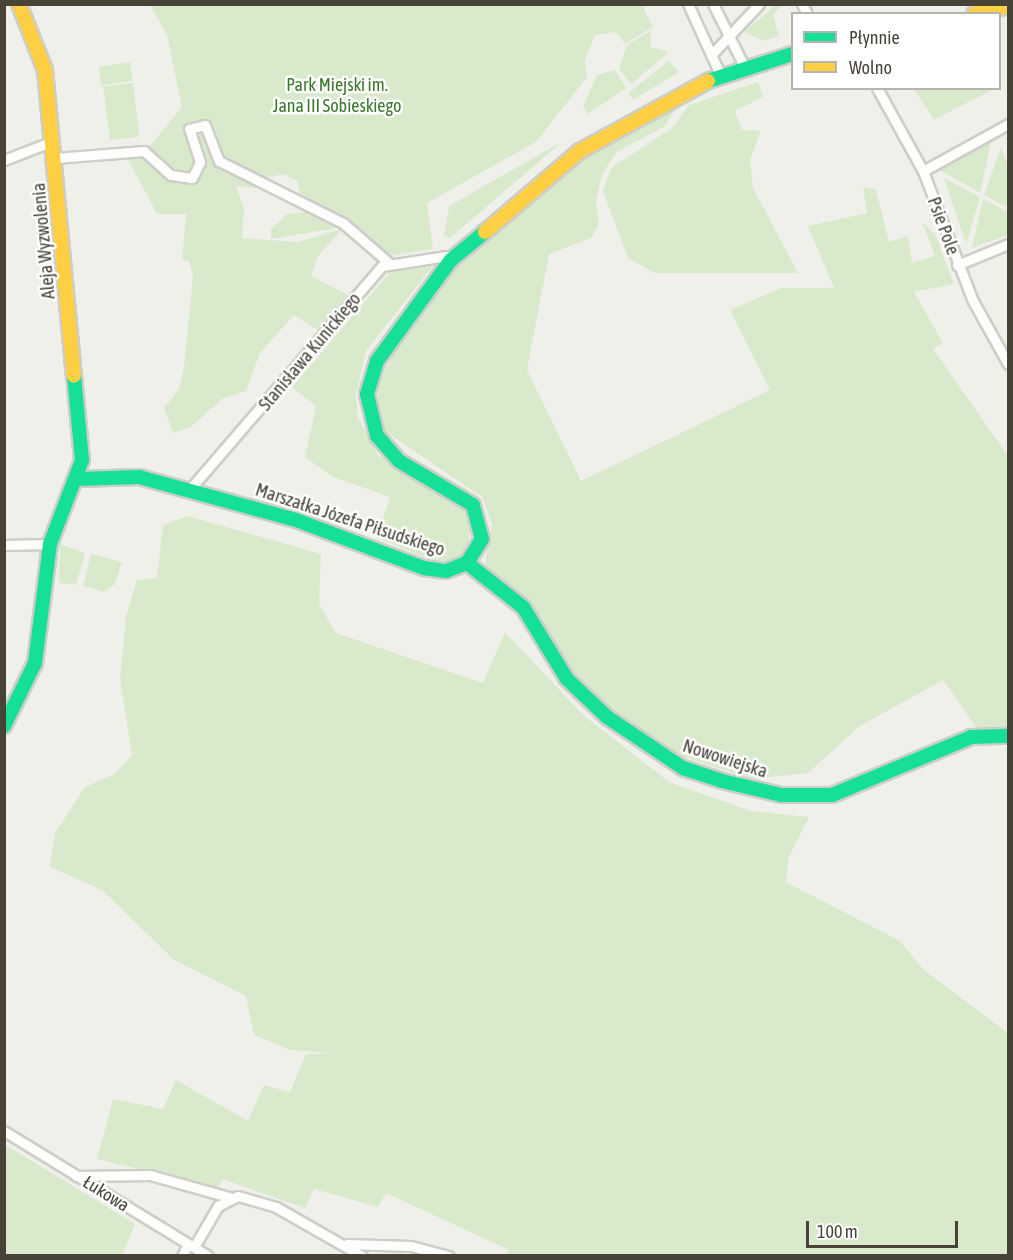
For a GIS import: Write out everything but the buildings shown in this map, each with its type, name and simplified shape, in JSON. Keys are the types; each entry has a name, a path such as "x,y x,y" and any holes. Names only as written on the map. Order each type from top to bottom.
{"street":[{"name":"Aleja Wyzwolenia","path":"19,4 45,70 80,425 78,479"},
{"path":"688,4 720,74"},
{"path":"713,4 744,66"},
{"path":"711,55 759,4"},
{"path":"982,12 1006,6"},
{"name":"Marszałka Józefa Piłsudskiego","path":"78,479 128,475 190,489 296,520 424,568 446,571 467,563 482,539 473,505 385,448 369,416 367,394 377,361 451,260 580,151 720,74 791,54"},
{"name":"Psie Pole","path":"878,90 923,171 957,265 1008,364"},
{"path":"55,158 144,151 171,175 192,178 200,162 189,129 205,124 219,162 343,223 388,262 451,260"},
{"path":"923,171 1008,124"},
{"path":"4,160 53,141"},
{"path":"957,265 1008,244"},
{"name":"Stanisława Kunickiego","path":"190,489 388,262"},
{"path":"4,726 35,663 50,544 78,479"},
{"path":"4,545 50,544"},
{"name":"Nowowiejska","path":"467,563 523,607 567,680 607,717 683,768 722,781 808,798 840,792 971,737 1008,736"},
{"name":"Łukowa","path":"4,1131 208,1256"},
{"path":"76,1176 150,1175 229,1197 276,1207 347,1245 362,1256"},
{"path":"182,1256 229,1197"},
{"path":"347,1245 411,1246 449,1256"}],"green space":[{"path":"777,4 783,5 773,14 779,36 763,41 744,32"},
{"name":"Park Miejski im. Jana III Sobieskiego","path":"150,5 647,5 643,7 653,27 625,44 616,32 595,35 585,60 587,77 536,142 427,203 433,249 381,257 348,229 340,232 318,256 311,276 348,295 328,322 319,331 294,315 260,353 246,391 222,399 191,427 173,433 164,408 179,389 184,367 193,276 189,261 182,260 186,214 157,214 123,150 149,147 182,107 167,35","holes":["284,174 297,181 303,202 348,227 298,242 242,238 244,209 236,186 257,188 264,178"]},
{"path":"650,31 651,47 669,52 631,84 619,69 627,45"},
{"path":"669,61 679,72 633,100 628,93"},
{"path":"130,62 133,81 101,86 98,67"},
{"path":"615,70 626,88 588,114 583,107 597,75"},
{"path":"758,82 763,97 735,111 742,130 761,131 750,160 753,188 798,273 655,273 628,258 603,191 611,168 672,128 689,105"},
{"path":"133,83 140,137 110,140 103,87"},
{"path":"915,90 992,90 934,120"},
{"path":"684,94 665,126 617,152 602,174 596,200 599,224 591,238 549,254 527,370 581,481 770,390 730,310 781,288 834,288 808,226 867,213 863,188 876,189 889,242 908,236 912,263 935,256 922,222 935,234 954,284 914,292 943,343 933,349 1008,456 1008,729 979,731 943,680 860,726 808,773 752,779 684,757 610,709 569,671 521,595 484,568 492,524 482,497 386,432 378,412 378,384 418,307 513,214 610,136"},
{"path":"563,141 450,238 444,236 449,206"},
{"path":"991,142 980,193 940,170 940,169"},
{"path":"1001,147 1008,165 1008,208 984,195"},
{"path":"944,178 980,197 966,244"},
{"path":"983,199 1008,212 1008,235 972,248"},
{"path":"306,212 336,228 271,239 271,229 287,214"},
{"path":"428,263 432,267 366,351 356,395 358,418 378,455 461,505 472,519 467,551 443,565 377,538 390,497 333,477 305,457 316,406 292,387 397,264"},
{"path":"188,516 321,554 319,604 336,633 483,683 505,632 583,715 669,782 751,811 809,817 789,857 786,882 900,941 924,970 1008,1033 1008,1255 507,1255 509,1250 386,1193 378,1207 314,1189 305,1208 222,1179 218,1188 97,1159 113,1099 163,1109 176,1080 248,1121 264,1085 290,1092 306,1054 334,1053 290,1050 254,1035 246,996 174,960 102,890 50,867 55,833 85,787 115,774 132,755 120,679 126,616 137,580 157,578 163,525"},
{"path":"60,544 85,553 76,585 59,583"},
{"path":"91,554 122,562 115,584 104,592 83,586"},
{"path":"4,1144 135,1224 122,1255 5,1255"}],"traffic: fast":[{"path":"708,81 791,54"},
{"path":"78,479 139,477 296,520 424,568 446,571 467,563 482,539 473,505 399,461 377,436 367,394 377,361 451,260 485,232"},
{"path":"4,726 35,663 50,544 82,460 74,376"},
{"path":"467,563 523,607 567,679 607,717 683,768 722,781 781,795 832,795 971,737 1008,736"}],"traffic: slow":[{"path":"19,4 45,70 74,376"},
{"path":"982,12 1008,6"},
{"path":"485,232 580,151 708,81"}]}
